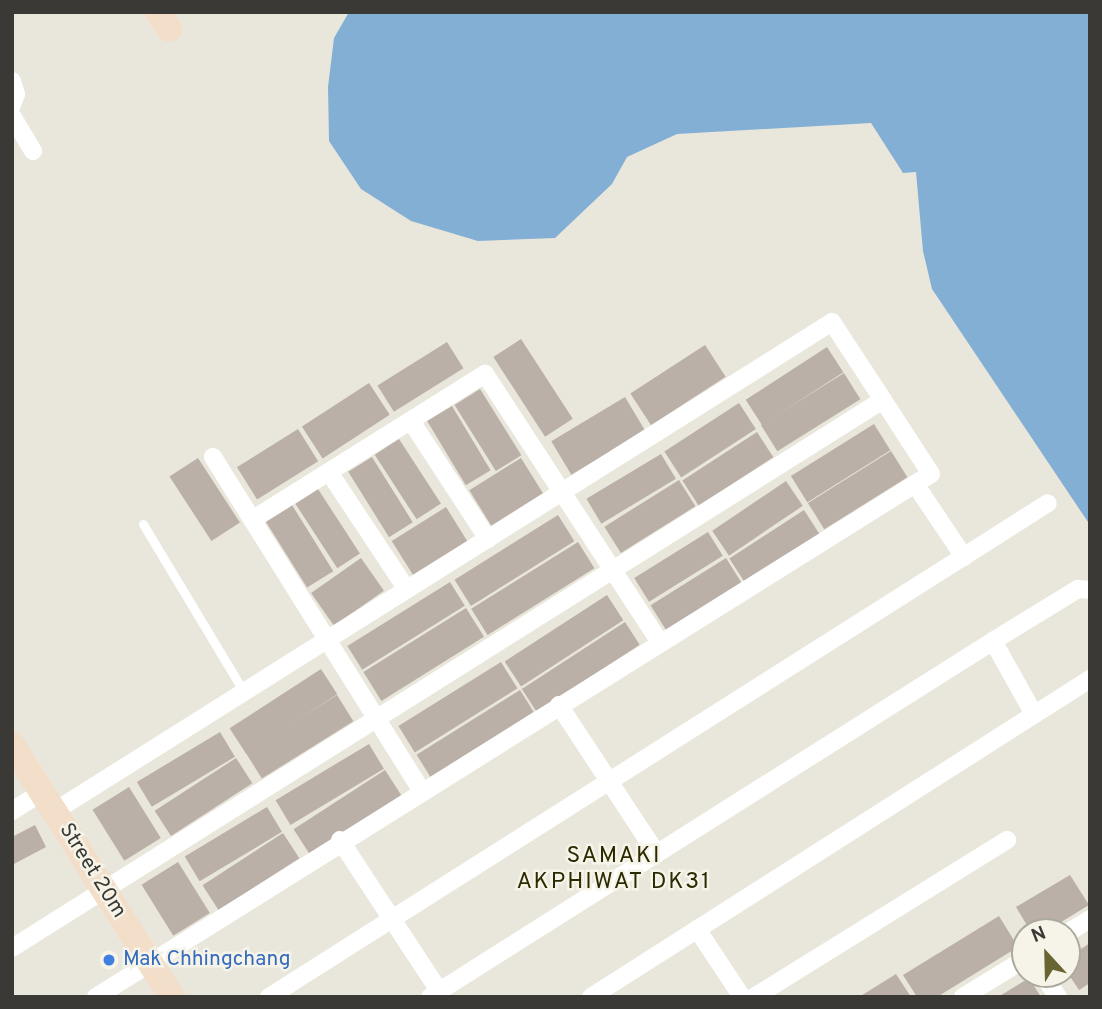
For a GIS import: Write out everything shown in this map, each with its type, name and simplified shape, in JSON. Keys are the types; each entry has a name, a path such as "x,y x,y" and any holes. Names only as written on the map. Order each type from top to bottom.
{"street":[{"path":"12,81 16,94 12,106"},
{"path":"12,116 33,151"},
{"path":"12,811 48,802 244,692 832,322 931,474 340,840 96,997"},
{"path":"252,520 485,374 660,642"},
{"path":"12,948 883,400"},
{"path":"411,421 488,538"},
{"path":"213,457 421,790"},
{"path":"329,472 407,590"},
{"path":"915,484 964,557"},
{"path":"268,997 610,783 1048,503"},
{"path":"340,840 393,918 434,994 993,641 1078,589 1090,590"},
{"path":"993,641 1034,715"},
{"path":"591,997 1090,679"},
{"path":"559,705 657,854"},
{"name":"Street 20m","path":"12,745 172,997"},
{"path":"754,997 1007,840"},
{"path":"697,929 742,997"},
{"path":"963,997 1011,968"}],"lane":[{"path":"143,524 244,692"}],"water":[{"path":"349,12 1090,12 1090,525 932,289 923,251 916,172 903,173 871,123 677,134 627,157 612,184 555,238 478,241 411,221 361,189 329,141 328,87 334,38"}],"building":[{"path":"521,339 573,419 545,437 493,357"},
{"path":"447,342 463,368 394,412 377,385"},
{"path":"705,345 726,377 651,425 630,393"},
{"path":"827,347 843,372 762,425 746,400"},
{"path":"844,373 860,399 777,451 761,425"},
{"path":"369,383 390,415 323,458 302,427"},
{"path":"480,389 521,455 496,471 455,405"},
{"path":"625,397 645,430 571,475 551,441"},
{"path":"739,403 756,429 681,477 664,451"},
{"path":"452,406 491,470 466,485 427,421"},
{"path":"874,424 890,450 807,502 791,476"},
{"path":"298,429 318,461 257,499 237,467"},
{"path":"757,432 773,457 699,506 682,480"},
{"path":"399,439 441,504 417,519 375,455"},
{"path":"891,451 907,477 824,529 808,503"},
{"path":"661,454 676,479 601,524 586,499"},
{"path":"372,457 413,522 389,537 348,472"},
{"path":"198,458 240,523 211,541 169,477"},
{"path":"521,458 544,495 493,528 469,490"},
{"path":"679,480 695,506 621,553 604,527"},
{"path":"786,481 803,506 729,556 712,531"},
{"path":"318,489 360,554 337,568 295,504"},
{"path":"292,505 333,571 307,588 266,521"},
{"path":"446,507 467,541 413,575 392,541"},
{"path":"804,510 820,535 746,584 729,558"},
{"path":"558,515 574,541 471,606 455,580"},
{"path":"708,532 723,556 649,602 634,578"},
{"path":"578,542 594,568 488,635 471,609"},
{"path":"361,558 384,591 334,626 311,593"},
{"path":"726,558 742,584 667,631 651,605"},
{"path":"450,582 465,606 362,670 347,646"},
{"path":"607,595 623,620 521,687 505,661"},
{"path":"466,608 484,637 381,701 363,672"},
{"path":"625,622 640,645 537,712 522,689"},
{"path":"501,662 517,688 415,752 398,726"},
{"path":"321,669 337,694 246,754 230,728"},
{"path":"520,690 534,712 430,777 417,755"},
{"path":"337,695 353,721 262,779 245,752"},
{"path":"220,732 235,757 152,807 137,782"},
{"path":"369,744 384,769 291,825 276,800"},
{"path":"236,758 252,783 171,836 155,811"},
{"path":"385,770 401,795 310,855 294,829"},
{"path":"129,787 161,838 124,861 93,810"},
{"path":"267,807 282,832 200,881 185,856"},
{"path":"35,825 46,847 12,865 12,837"},
{"path":"283,833 299,858 219,910 202,885"},
{"path":"178,862 210,913 173,936 142,885"},
{"path":"1070,875 1089,905 1068,918 1023,918 1016,907"},
{"path":"999,916 1011,936 1011,951 937,997 917,997 903,975"},
{"path":"1090,943 1090,983 1079,990 1078,988 1081,988 1081,949"},
{"path":"896,974 911,997 859,997"},
{"path":"1013,988 1035,988 1041,997 998,997"}],"place":[{"name":"Mak Chhingchang","path":"109,960"}],"district":[{"name":"SAMAKI AKPHIWAT DK31","path":"614,870"}]}
